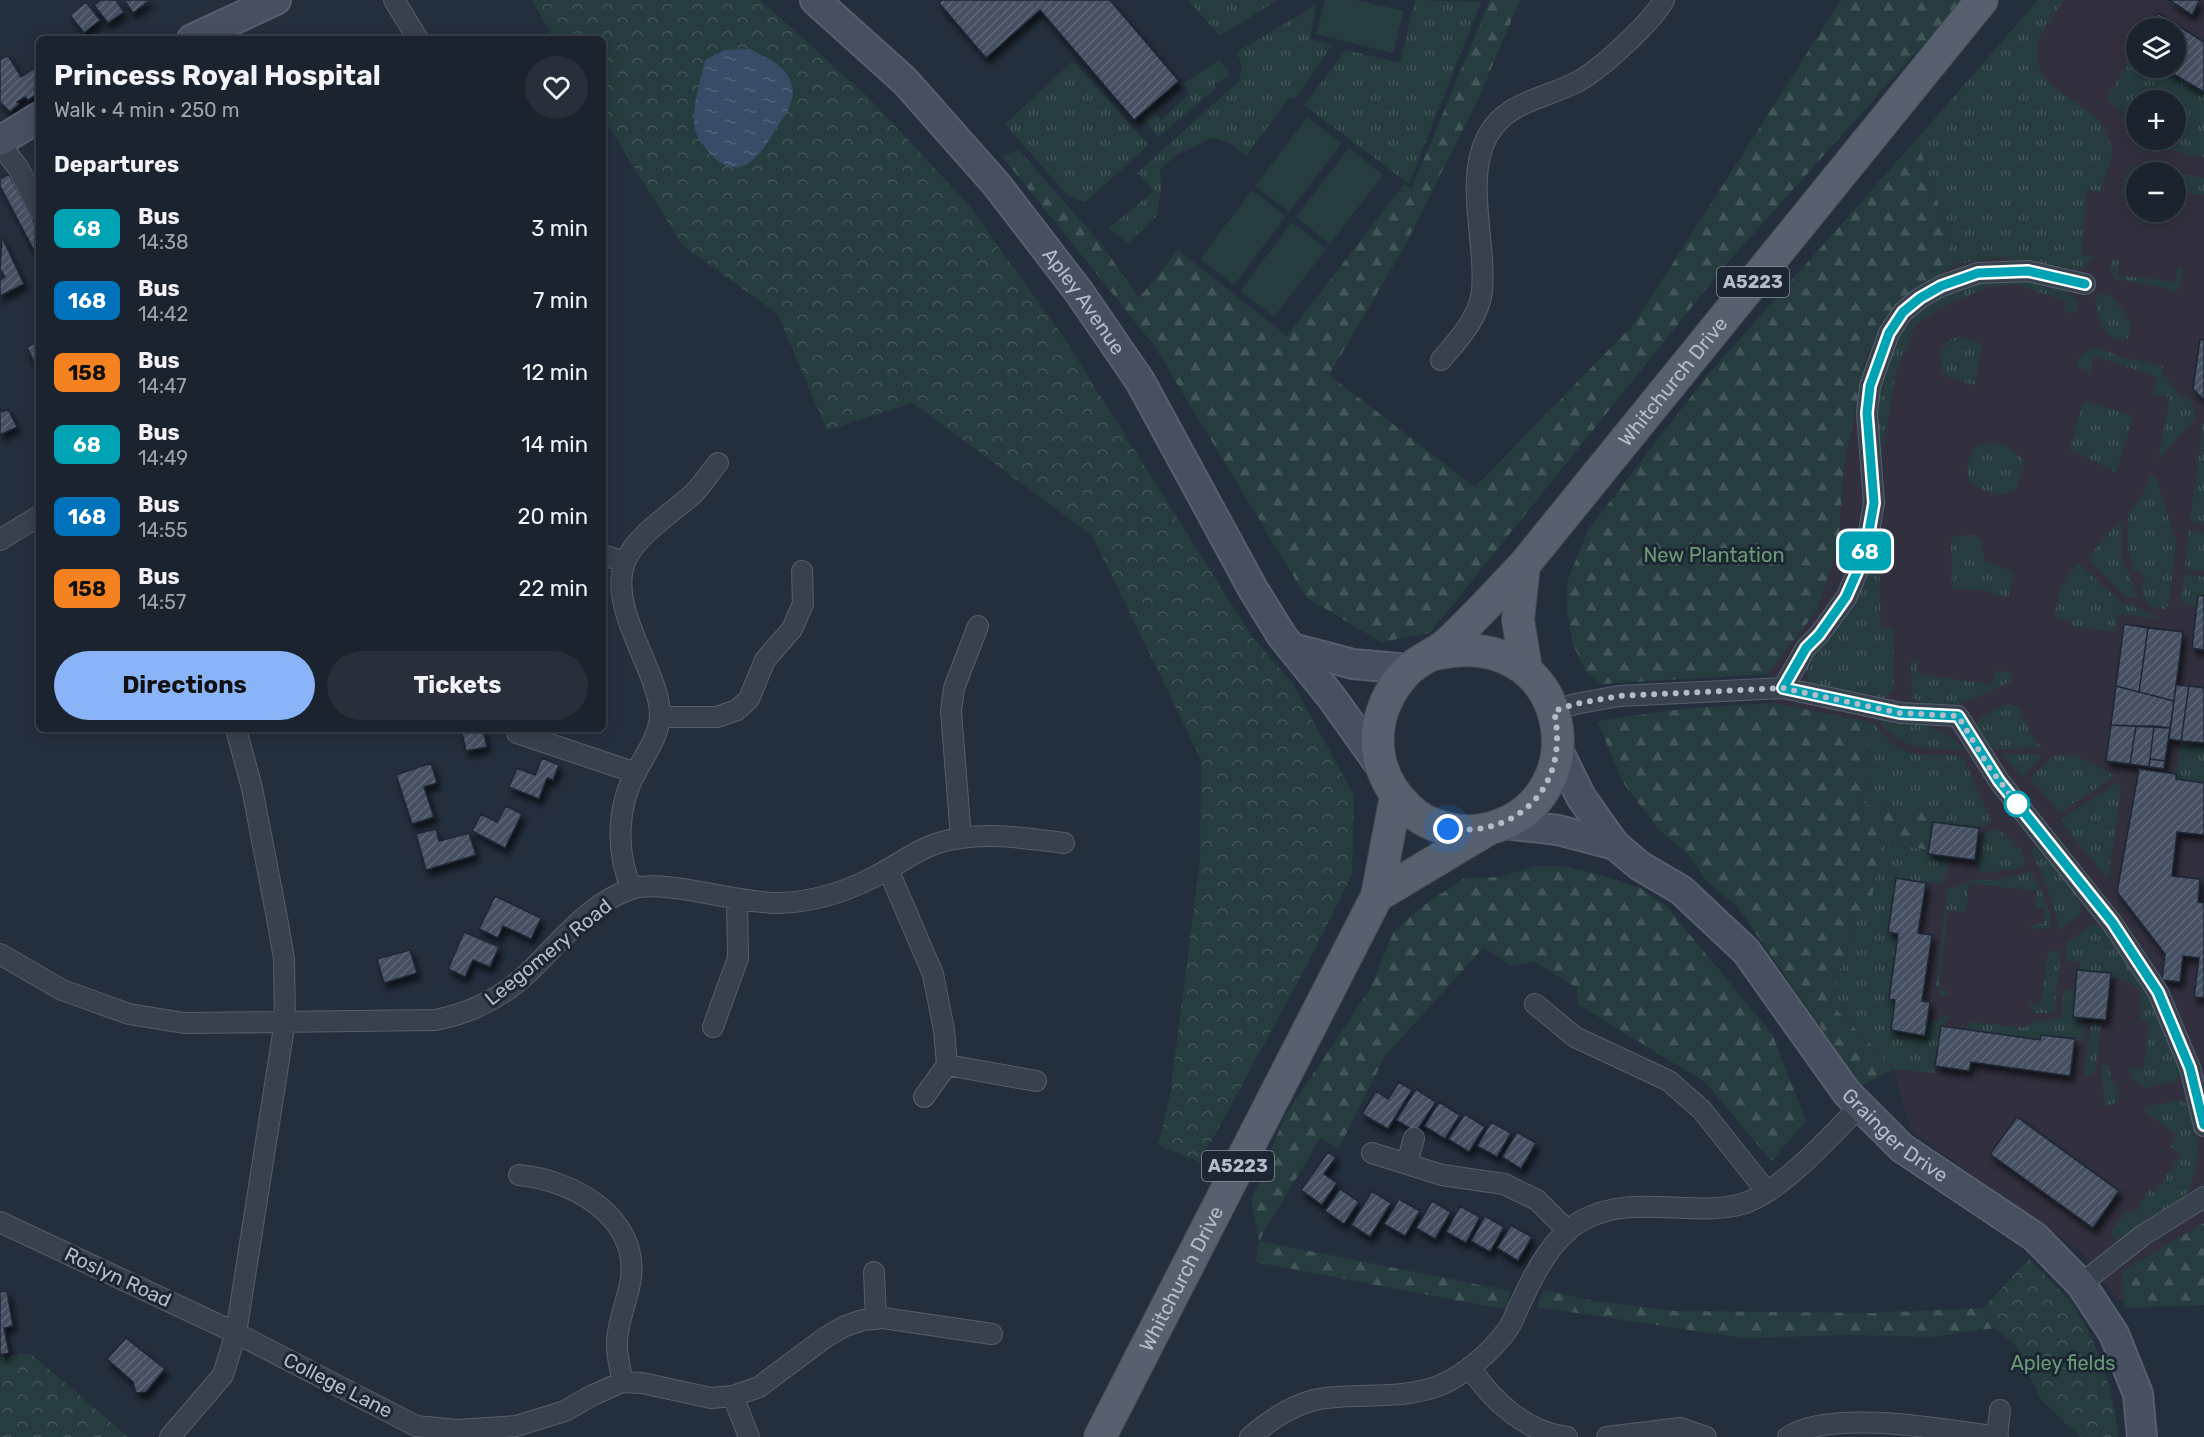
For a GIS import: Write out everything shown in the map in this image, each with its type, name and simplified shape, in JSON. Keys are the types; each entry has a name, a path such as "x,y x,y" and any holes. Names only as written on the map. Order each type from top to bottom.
{"main road":[{"name":"Whitchurch Drive","path":"1496,826 1468,831 1448,829 1428,822 1410,811 1396,796 1379,764 1376,738 1380,712 1392,688 1474,618 1524,565 1982,0"},
{"path":"1524,565 1518,620 1526,669"},
{"path":"1377,896 1530,806 1549,781 1558,750 1558,730 1554,711 1543,688 1526,669 1506,657 1483,650 1459,648 1423,661"},
{"name":"Whitchurch Drive","path":"1100,1437 1377,896 1396,796"}],"street":[{"path":"198,36 276,0"},
{"path":"394,0 416,36"},
{"path":"1441,360 1468,329 1482,292 1478,167 1487,137 1504,114 1538,96 1574,84 1606,64 1664,0"},
{"name":"Apley Avenue","path":"820,2 905,81 997,185 1079,292 1140,381 1253,590 1292,648 1332,698 1379,764"},
{"path":"36,119 1,139 36,204"},
{"path":"1783,688 1806,648 1819,635 1846,597 1865,554 1874,503 1867,413 1870,386 1889,333 1903,312 1920,298 1941,286 1978,273 2028,271 2085,284"},
{"path":"718,463 693,494 652,526 625,562 623,588 627,614 657,696 660,717 649,752 636,772 619,825 622,854 632,889 658,887 737,901 779,903 816,898 869,880 931,846 961,838 1018,837 1064,843"},
{"path":"0,540 36,518"},
{"path":"606,556 625,562"},
{"path":"660,717 717,717 737,710 749,699 765,660 792,629 803,604 802,571"},
{"path":"961,838 951,711 954,688 978,626"},
{"path":"1292,648 1353,664 1423,661"},
{"path":"1554,711 1575,704 1619,696 1783,688 1900,713 1958,716 1999,781 2112,922 2158,992 2190,1068 2204,1125"},
{"path":"170,1437 223,1375 236,1333 285,1021 284,959 252,788 237,732"},
{"path":"517,733 636,772"},
{"name":"Grainger Drive","path":"1558,750 1581,796 1615,845 1640,866 1681,890 1746,951 1847,1093 1902,1148 2035,1237 2081,1284 2114,1334 2138,1394 2142,1437"},
{"name":"Grainger Drive","path":"1496,826 1558,830 1615,845"},
{"path":"888,869 933,974 944,1030 947,1065 924,1097"},
{"name":"Leegomery Road","path":"0,954 63,990 129,1014 184,1023 435,1020 471,1012 519,981 576,924 606,902 632,889"},
{"path":"713,1027 738,958 737,901"},
{"path":"1535,1004 1575,1037 1669,1081 1702,1110 1767,1192"},
{"path":"947,1065 1036,1081"},
{"path":"1250,1437 1291,1408 1324,1398 1409,1393 1442,1384 1470,1367 1509,1328 1540,1263 1568,1231 1581,1221 1612,1208 1742,1204 1767,1192 1824,1143 1860,1106"},
{"path":"1407,1163 1414,1138"},
{"path":"1372,1153 1442,1175 1504,1184 1537,1200 1568,1231"},
{"path":"519,1175 538,1177 579,1192 606,1210 623,1237 628,1248 631,1278 617,1342 622,1382 642,1383 711,1398 733,1396 759,1387 777,1376 826,1337 845,1326 876,1319 992,1334"},
{"path":"2081,1284 2144,1235 2204,1197"},
{"name":"Roslyn Road","path":"0,1222 236,1333"},
{"path":"874,1272 876,1319"},
{"name":"College Lane","path":"236,1333 417,1426 467,1433 543,1420 622,1382"},
{"path":"1470,1367 1483,1388 1523,1423 1554,1436 1568,1437"},
{"path":"733,1396 749,1437"},
{"path":"1788,1437 1824,1424 1858,1421 1998,1437 2000,1410"},
{"path":"1607,1437 1680,1428 1706,1437"}],"shaded area":[{"path":"2038,0 2204,0 2204,1299 2117,1300 2080,1251 1911,1131 1894,1069 1830,1003 1880,842 1929,849 1933,814 1863,804 1870,723 1773,703 1768,674 1817,610 1838,549 1844,467 1867,354 1906,296 1957,264 1917,139"}],"green space":[{"path":"531,0 760,0 869,98 967,203 1060,332 1253,638 1293,684 1354,795 1352,875 1309,961 1200,1162 1158,1145 1170,1095 1200,860 1201,759 1092,536 913,403 827,430 777,313 682,245 606,122 606,36 553,36"},
{"path":"1188,0 1278,0 1220,36"},
{"path":"1325,0 1358,0 1404,11 1393,53 1316,34"},
{"path":"1415,0 1481,2 1409,184 1304,105 1346,50 1400,63"},
{"path":"1490,0 1520,0 1480,95 1403,249 1329,375 1475,487 1634,324 1841,0 1963,0 1728,262 1430,633 1381,642 1306,597 1153,344 1002,156 1019,150 1102,245 1139,298 1178,250 1287,336 1404,184 1412,188"},
{"path":"2038,0 2064,0 2039,40 2037,58 2042,72 2051,84 2101,124 2112,150 2101,191 2087,190 2081,255 2095,257 2079,270 2001,257 1957,264 1917,139"},
{"path":"1316,5 1310,39 1332,45 1295,99 1290,97 1246,156 1232,144 1213,138 1178,154 1160,169 1161,190 1156,217 1128,243 1108,229 1154,191 1137,173 1239,81 1242,66 1237,52"},
{"path":"1219,60 1228,70 1229,76 1214,84 1216,88 1158,137 1142,117 1151,110 1161,120 1190,94 1183,84"},
{"path":"1073,61 1149,145 1085,202 1068,196 1005,124"},
{"path":"2126,66 2126,78 2180,78 2204,92 2204,157 2171,150 2186,150 2186,90 2126,90 2126,114 2107,99"},
{"path":"1307,117 1342,143 1289,212 1255,186"},
{"name":"New Plantation","path":"1917,139 1957,264 1906,296 1867,354 1844,467 1838,549 1817,610 1768,674 1600,684 1586,672 1573,644 1567,611 1567,582 1588,530 1707,376"},
{"path":"1349,148 1383,175 1330,244 1296,217"},
{"path":"2126,173 2126,199 2121,195"},
{"path":"2186,175 2204,178 2204,195 2186,193"},
{"path":"1252,190 1286,216 1234,285 1200,259"},
{"path":"1292,222 1326,249 1274,317 1240,291"},
{"path":"2115,259 2119,260 2118,275 2176,282 2178,267 2183,268 2179,291 2116,279 2110,266"},
{"path":"2009,276 2060,285 2078,303 2077,312 2064,313 2066,301 2014,284 1987,287 1939,309 1915,325 1897,369 1881,457 1877,503 1881,628 1893,629 1894,689 1887,697 1878,700 1814,687 1806,676 1807,660 1863,574 1877,387 1892,346 1925,307 1958,287"},
{"path":"2101,293 2113,297 2130,320 2129,337 2124,341 2111,336 2103,326 2095,299"},
{"path":"1960,336 1982,344 1975,385 1949,378 1942,371 1940,351 1948,341"},
{"path":"2099,348 2120,357 2164,366 2161,372 2183,399 2186,396 2191,401 2196,417 2158,460 2170,397 2154,394 2157,377 2094,356 2090,372 2079,368 2077,360 2085,352"},
{"path":"2084,401 2133,416 2116,472 2069,449"},
{"path":"2204,416 2204,524 2190,521"},
{"path":"1990,442 2011,448 2025,462 2015,491 2003,494 1991,493 1969,481 1967,464 1976,447"},
{"path":"2151,475 2156,476 2176,543 2169,604 2164,610 2149,606 2140,586 2145,582 2140,570 2134,572 2128,549 2128,513 2141,497"},
{"path":"2121,520 2121,558 2139,597 2127,598 2087,558"},
{"path":"2189,531 2204,532 2204,571 2189,570 2185,566"},
{"path":"1972,535 1981,539 1985,561 2015,573 2008,597 1980,589 1952,589 1951,537"},
{"path":"2079,564 2121,603 2146,611 2161,620 2118,613 2115,632 2073,626 2071,622 2055,616 2062,587 2073,569"},
{"path":"2184,576 2204,577 2204,596 2198,595 2197,607 2181,603"},
{"path":"1918,660 1917,674 1993,685 1996,670 2007,672 2012,676 2011,681 1975,699 1937,706 1912,697 1911,661"},
{"path":"1773,703 1870,722 1863,804 1933,813 1929,850 1881,842 1872,898 1855,918 1830,1003 1894,1069 1861,1086 1737,906 1707,882 1689,855 1658,829 1624,784 1598,723 1603,720 1690,708"},
{"path":"2007,704 2018,707 2035,742 2043,747 1988,750 1977,733 1978,721 1989,712"},
{"path":"1877,718 1934,728 1965,749 1927,748 1905,742 1885,729"},
{"path":"1870,722 1893,745 1907,752 1921,755 1951,755 1964,759 1992,823 1979,828 1933,822 1933,814 1863,804"},
{"path":"2181,741 2204,743 2204,783 2176,779"},
{"path":"2038,754 2041,757 2039,760 2022,776 2002,755"},
{"path":"2076,755 2115,776 2061,812 2030,778 2053,756"},
{"path":"2118,782 2121,789 2108,879 2061,822 2067,815"},
{"path":"1997,829 2019,848 2025,863 2016,868 1979,874 1977,863 1979,837"},
{"path":"1880,842 1929,850 1948,856 1948,872 1941,884 1896,879 1888,932 1898,934 1889,999 1895,1000 1891,1030 1925,1036 1926,1024 1948,1015 1950,1018 1941,1026 1934,1073 1894,1069 1830,1003 1855,918 1867,902 1874,883"},
{"path":"2034,847 2072,887 2080,906 2080,914 2060,930 2048,889 2031,852"},
{"path":"1534,866 1565,866 1640,888 1667,907 1772,1034 1806,1121 1771,1161 1705,1082 1577,1004 1577,988 1533,961 1513,966 1483,948 1385,1056 1339,1148 1320,1138 1259,1241 1251,1201 1285,1116 1370,989 1394,931 1424,905 1465,878 1500,877"},
{"path":"2031,872 2048,907 2050,928 2031,929 2031,925 2044,924 2044,908 2035,907 2037,891 1969,883 1966,912 1948,910 1939,990 1952,992 1941,997 1936,984 1947,890 1974,880 1994,880"},
{"path":"2094,925 2108,931 2121,946 2146,988 2182,1072 2175,1081 2146,1088 2132,1079 2128,1067 2144,1069 2149,1022 2141,1020 2140,992 2130,982 2080,970 2080,962 2067,961 2066,944 2087,927"},
{"path":"2059,950 2060,962 2054,1013 2034,1013 2028,1004 2041,1005 2048,952"},
{"path":"2068,989 2075,991 2073,1017 2087,1018 2083,1041 2041,1035 2040,1040 1965,1029 1971,1022 2026,1028 2034,1021 2062,1018 2064,991"},
{"path":"2091,1022 2101,1023 2096,1066 2095,1072 2084,1077"},
{"path":"2102,1064 2109,1065 2111,1080 2120,1093 2116,1101 2107,1106 2104,1106"},
{"path":"2178,1100 2186,1103 2190,1111 2195,1111 2197,1141 2196,1164 2192,1181 2185,1195 2174,1206 2115,1241 2111,1233 2128,1210 2134,1214 2149,1190 2155,1193 2181,1155 2171,1147 2177,1136 2144,1111 2147,1107"},
{"path":"2204,1223 2204,1305 2125,1308 2122,1271"},
{"path":"1259,1241 1510,1291 1508,1310 1255,1262"},
{"name":"Apley fields","path":"2029,1259 2071,1303 2092,1339 2109,1388 2118,1437 2081,1437 2042,1401 2015,1345 1995,1328 1983,1308"},
{"path":"1543,1290 1593,1301 1676,1311 1872,1313 1983,1308 1995,1328 1932,1337 1847,1335 1743,1338 1537,1307"},
{"path":"31,1354 128,1437 0,1437 0,1358"}],"water":[{"path":"750,49 780,66 788,76 792,90 791,102 763,149 755,158 739,167 729,167 719,162 708,151 698,136 694,119 696,97 705,60 724,50"}],"building":[{"path":"101,0 116,0 124,12 108,23 94,5"},
{"path":"124,0 149,0 149,1 133,13"},
{"path":"942,0 1110,0 1179,81 1134,120 1040,10 986,58 939,3"},
{"path":"2169,0 2200,0 2192,15"},
{"path":"86,2 100,20 84,33 70,15"},
{"path":"2158,13 2166,18 2155,18"},
{"path":"2186,31 2204,42 2204,92 2180,78 2186,78"},
{"path":"8,55 21,77 36,67 36,88 34,89 36,95 28,100 25,97 17,102 19,104 10,112 0,102 0,60"},
{"path":"9,174 36,225 36,254 0,186 0,179"},
{"path":"2,237 24,284 0,296 0,280 5,277 0,269"},
{"path":"2200,339 2204,340 2204,400 2193,389"},
{"path":"36,342 36,366 27,347"},
{"path":"0,407 2,412 8,409 17,427 0,435"},
{"path":"2198,595 2204,596 2204,650 2192,648"},
{"path":"2124,624 2148,628 2139,692 2116,686"},
{"path":"2124,624 2183,632 2174,701 2116,686"},
{"path":"2148,628 2183,632 2174,701 2139,692"},
{"path":"2176,685 2189,686 2181,741 2169,739"},
{"path":"2116,686 2174,701 2170,728 2111,725"},
{"path":"2189,686 2204,688 2204,743 2181,741"},
{"path":"2111,725 2170,728 2164,769 2106,761"},
{"path":"2111,725 2136,726 2130,764 2106,761"},
{"path":"2136,726 2154,726 2149,767 2130,764"},
{"path":"2154,726 2170,728 2165,761 2150,759"},
{"path":"462,732 484,732 487,747 466,751"},
{"path":"542,758 559,765 553,780 547,778 539,799 509,787 517,768 535,775"},
{"path":"2150,759 2165,761 2164,769 2149,767"},
{"path":"431,763 437,783 424,787 434,817 412,824 396,775"},
{"path":"2139,769 2176,774 2176,779 2204,783 2204,835 2177,832 2172,876 2200,879 2198,902 2204,903 2204,998 2194,997 2199,958 2183,956 2180,982 2162,980 2165,954 2117,892"},
{"path":"506,806 522,814 505,848 472,831 481,814 497,822"},
{"path":"1933,822 1979,828 1975,860 1928,854"},
{"path":"436,829 439,841 469,833 476,855 426,870 416,834"},
{"path":"1896,878 1926,883 1918,933 1932,935 1922,1001 1930,1002 1925,1036 1891,1030 1895,1000 1889,999 1898,934 1888,932"},
{"path":"495,896 541,918 531,939 503,926 498,938 479,929"},
{"path":"464,932 499,947 490,967 473,960 465,977 448,969"},
{"path":"410,950 417,973 384,983 377,959"},
{"path":"2077,970 2111,973 2106,1020 2073,1017"},
{"path":"1941,1026 2040,1040 2041,1035 2075,1039 2070,1076 1971,1062 1969,1071 1935,1066"},
{"path":"1399,1082 1412,1090 1388,1129 1362,1114 1376,1091 1388,1099"},
{"path":"1416,1089 1436,1102 1416,1132 1396,1120"},
{"path":"1439,1102 1460,1115 1445,1139 1424,1126"},
{"path":"1465,1114 1485,1127 1469,1152 1448,1139"},
{"path":"2017,1117 2119,1191 2093,1228 1990,1154"},
{"path":"1491,1122 1511,1133 1497,1157 1477,1146"},
{"path":"1517,1132 1536,1143 1521,1169 1502,1157"},
{"path":"1328,1152 1336,1157 1324,1174 1337,1183 1322,1205 1301,1190"},
{"path":"1340,1189 1359,1202 1344,1224 1325,1211"},
{"path":"1372,1191 1391,1203 1370,1237 1351,1225"},
{"path":"1399,1199 1420,1211 1405,1236 1384,1224"},
{"path":"1432,1201 1451,1212 1435,1239 1416,1228"},
{"path":"1460,1206 1480,1217 1466,1243 1446,1232"},
{"path":"1485,1216 1504,1227 1490,1252 1471,1241"},
{"path":"1511,1225 1532,1237 1518,1261 1497,1248"},
{"path":"7,1291 13,1326 4,1328 9,1353 0,1355 0,1292"},
{"path":"126,1338 165,1369 146,1392 136,1393 133,1382 107,1359"}],"bus line":[{"name":"68","path":"2085,284 2028,271 2005,270 1978,273 1941,286 1920,298 1903,312 1889,333 1870,386 1867,413 1874,503 1865,554 1846,597 1831,620 1806,648 1783,688 1900,713 1958,716 1999,781 2112,922 2158,992 2190,1068 2204,1125"}],"route":[{"path":"1448,829 1468,831 1489,829 1504,824 1530,806 1549,781 1558,750 1558,730 1554,711 1575,704 1619,696 1708,691 1783,688 1900,713 1958,716 1989,767 2017,804"}]}
